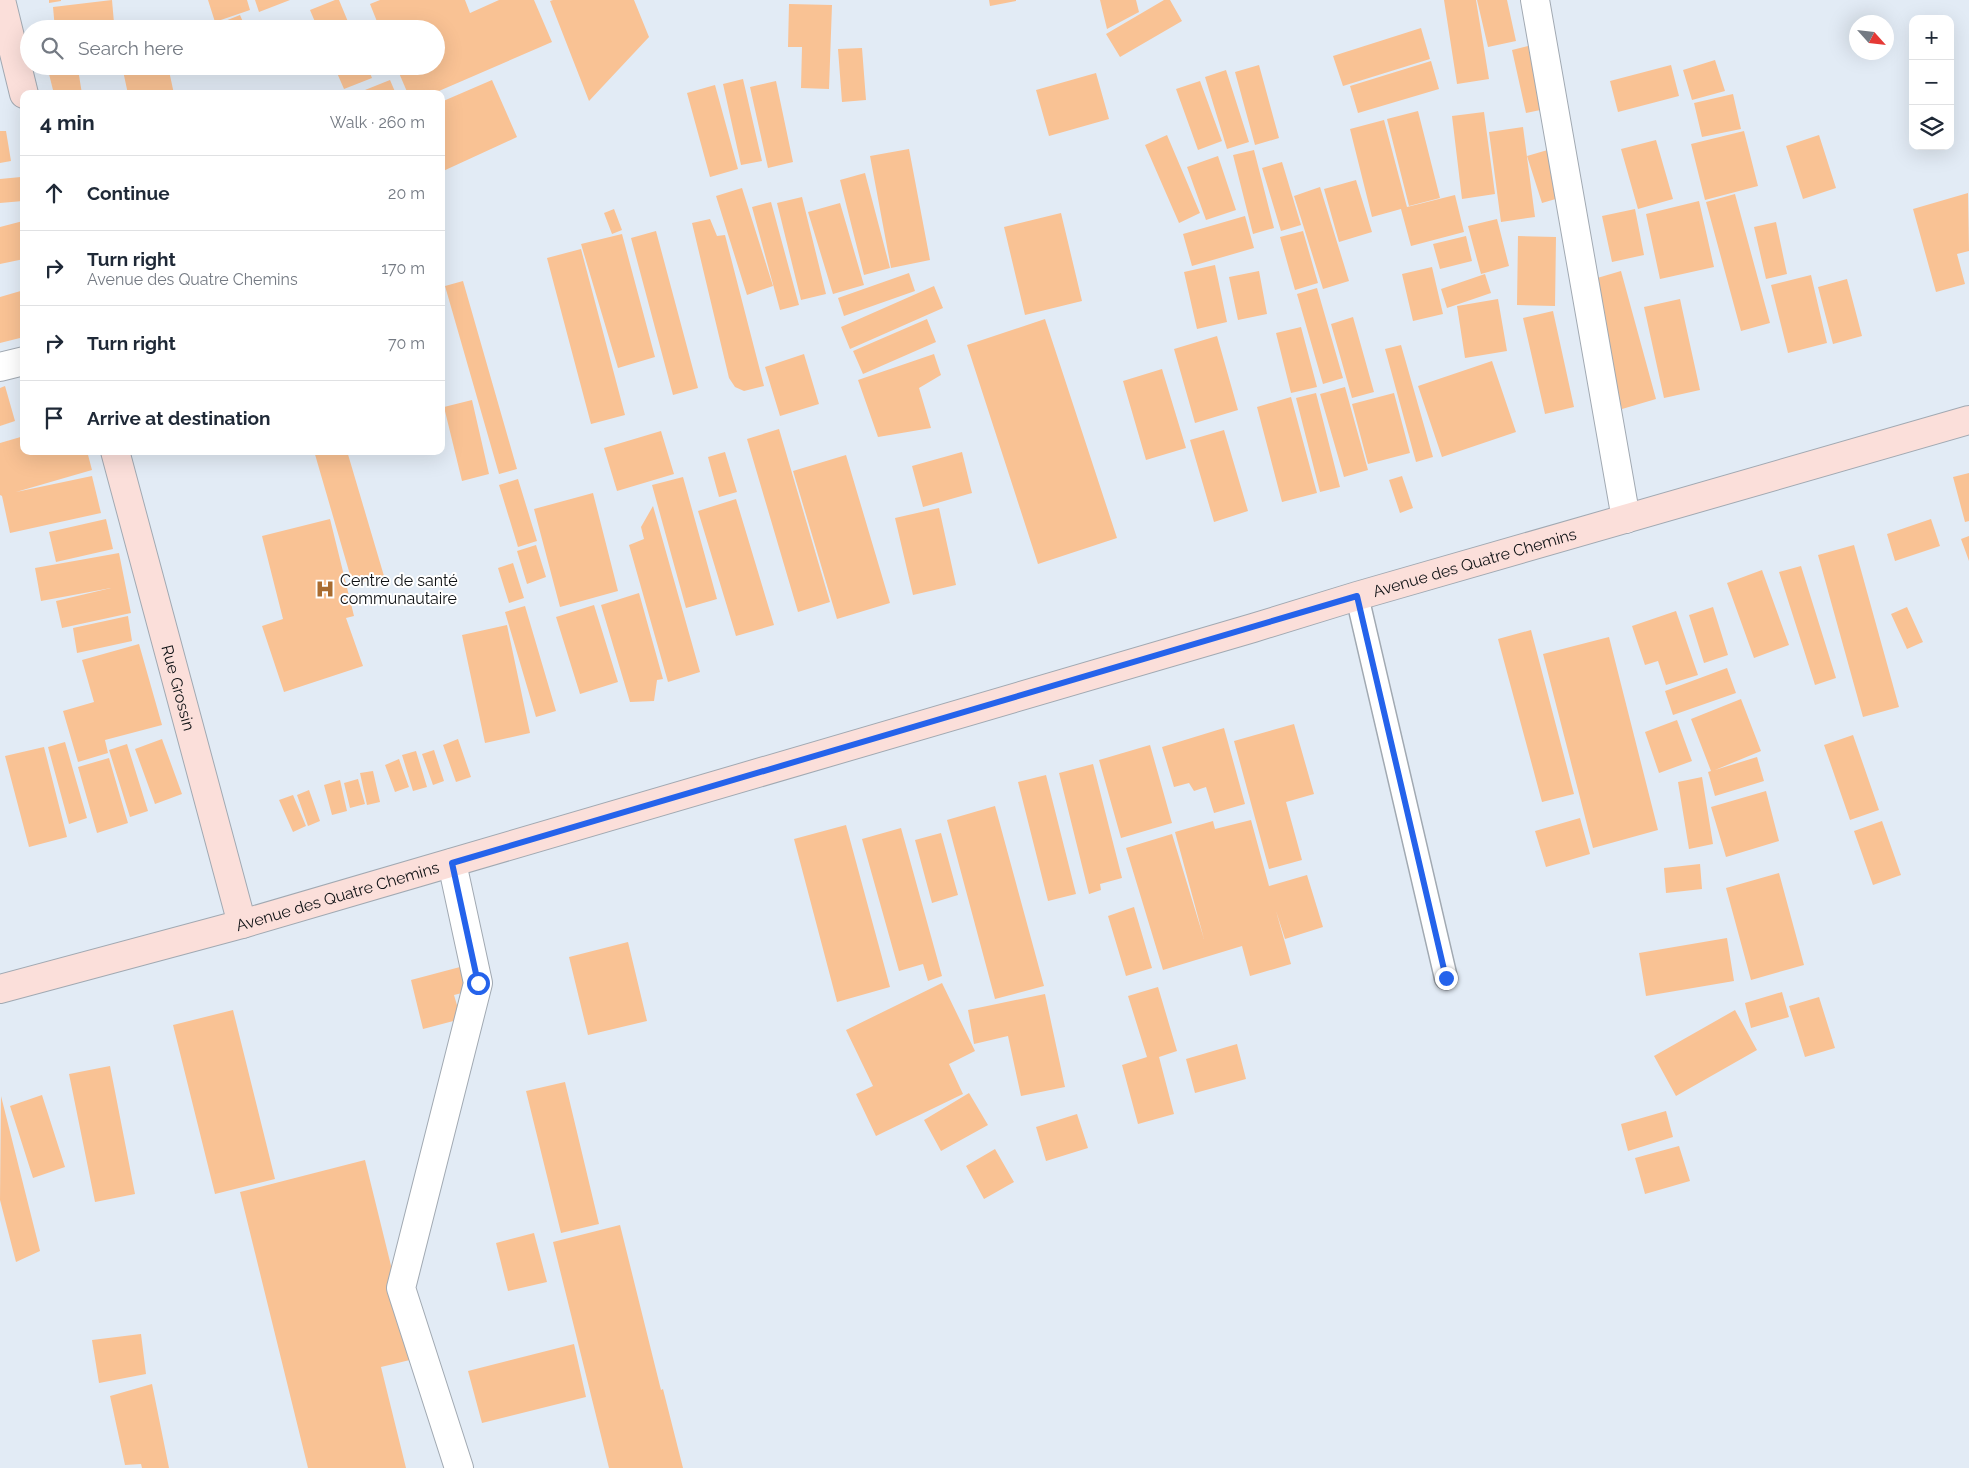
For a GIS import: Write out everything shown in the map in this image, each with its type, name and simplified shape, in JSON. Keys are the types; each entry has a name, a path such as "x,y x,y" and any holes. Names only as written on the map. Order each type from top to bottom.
{"main road":[{"path":"1,0 23,90"},
{"name":"Avenue des Quatre Chemins","path":"0,989 242,924 1357,596 1969,420"},
{"name":"Rue Grossin","path":"116,455 242,924"}],"street":[{"path":"1535,0 1626,519"},
{"path":"0,366 20,362"},
{"path":"452,863 478,983 401,1288 459,1468"}],"lane":[{"path":"1357,596 1446,978"}],"building":[{"path":"49,0 61,0 61,1 49,3"},
{"path":"112,0 114,20 54,20 53,7"},
{"path":"208,0 247,0 250,10 221,20 214,20"},
{"path":"255,0 290,0 259,12"},
{"path":"339,0 347,20 314,20 310,10"},
{"path":"380,0 465,0 470,13 499,0 534,0 552,42 441,90 406,90 400,75 445,75 445,20 376,20 370,4"},
{"path":"634,0 649,37 589,101 550,1"},
{"path":"989,0 1016,0 1016,1 990,6"},
{"path":"1100,0 1136,0 1139,12 1107,29"},
{"path":"1164,0 1170,0 1182,21 1120,57 1106,34"},
{"path":"1444,0 1476,0 1489,79 1457,84"},
{"path":"1477,0 1507,0 1516,41 1488,47"},
{"path":"789,4 832,5 829,89 801,88 802,47 788,47"},
{"path":"240,15 242,20 228,20"},
{"path":"1421,28 1430,59 1343,86 1333,56"},
{"path":"1536,44 1550,108 1526,113 1512,50"},
{"path":"862,48 866,100 842,102 838,49"},
{"path":"1715,60 1725,91 1692,100 1683,70"},
{"path":"1431,61 1439,89 1358,113 1350,86"},
{"path":"1259,65 1279,138 1255,145 1235,72"},
{"path":"1671,65 1679,96 1618,112 1610,81"},
{"path":"1226,70 1249,142 1227,149 1205,77"},
{"path":"1096,73 1109,119 1049,136 1036,90"},
{"path":"49,75 79,75 81,90 53,90"},
{"path":"124,75 170,75 173,90 127,90"},
{"path":"338,75 371,75 372,78 344,89"},
{"path":"743,79 762,161 741,165 723,84"},
{"path":"390,80 394,90 365,90"},
{"path":"492,80 517,137 445,170 445,100"},
{"path":"776,81 793,162 768,168 750,87"},
{"path":"1200,81 1222,141 1198,150 1176,89"},
{"path":"715,85 738,169 710,177 687,93"},
{"path":"1733,94 1741,129 1702,137 1694,103"},
{"path":"1418,111 1440,198 1409,206 1387,119"},
{"path":"1484,112 1495,194 1462,199 1452,116"},
{"path":"1384,120 1407,207 1455,195 1464,232 1411,246 1401,209 1372,217 1350,129"},
{"path":"1523,127 1535,217 1501,222 1489,132"},
{"path":"0,131 6,131 11,161 0,163"},
{"path":"1744,131 1758,186 1705,200 1691,144"},
{"path":"1167,135 1200,213 1179,223 1145,145"},
{"path":"1819,135 1836,188 1803,199 1786,146"},
{"path":"1656,140 1673,199 1638,209 1621,149"},
{"path":"909,149 930,260 891,268 870,156"},
{"path":"1551,149 1566,196 1542,203 1527,156"},
{"path":"1254,150 1274,228 1253,234 1233,155"},
{"path":"1218,156 1236,210 1206,220 1187,167"},
{"path":"1282,162 1301,225 1281,231 1262,168"},
{"path":"865,173 890,268 864,275 840,180"},
{"path":"20,177 20,201 0,203 0,179"},
{"path":"1356,180 1372,232 1339,242 1324,189"},
{"path":"1320,187 1349,281 1323,289 1294,196"},
{"path":"742,188 773,286 747,295 716,196"},
{"path":"1968,193 1969,251 1957,254 1965,284 1936,292 1913,209"},
{"path":"1735,194 1770,323 1741,331 1706,202"},
{"path":"802,197 826,294 801,300 777,203"},
{"path":"1699,201 1714,267 1660,279 1646,214"},
{"path":"771,202 799,305 780,310 752,207"},
{"path":"840,203 864,285 833,294 808,212"},
{"path":"614,209 622,230 612,234 604,213"},
{"path":"1635,209 1644,255 1612,262 1602,216"},
{"path":"1061,213 1082,301 1025,315 1004,227"},
{"path":"1245,216 1254,248 1192,266 1183,234"},
{"path":"710,219 717,236 725,235 764,386 744,391 735,387 729,378 692,223"},
{"path":"1497,219 1509,266 1481,274 1468,226"},
{"path":"20,222 20,260 0,264 0,227"},
{"path":"1776,222 1787,274 1766,279 1754,227"},
{"path":"656,231 698,388 673,395 631,238"},
{"path":"1303,231 1318,283 1295,290 1280,237"},
{"path":"622,234 655,357 618,368 581,244"},
{"path":"1466,236 1472,261 1440,269 1433,244"},
{"path":"1518,236 1556,237 1555,306 1517,305"},
{"path":"581,249 625,415 591,424 547,258"},
{"path":"1215,265 1227,322 1197,329 1184,272"},
{"path":"1432,267 1443,314 1413,321 1402,274"},
{"path":"1259,271 1267,314 1238,320 1229,277"},
{"path":"1621,271 1656,399 1622,409 1587,281"},
{"path":"909,273 915,291 844,316 838,298"},
{"path":"1485,274 1491,293 1447,308 1441,289"},
{"path":"1811,275 1827,343 1788,353 1771,285"},
{"path":"1847,279 1862,336 1833,344 1818,287"},
{"path":"463,281 517,469 499,474 445,286"},
{"path":"934,286 943,308 850,349 841,327"},
{"path":"1317,288 1343,378 1323,384 1297,294"},
{"path":"20,291 20,338 0,343 0,297"},
{"path":"1498,299 1507,351 1465,358 1457,306"},
{"path":"1680,299 1700,390 1664,398 1644,307"},
{"path":"1553,311 1574,407 1545,414 1523,318"},
{"path":"1353,317 1374,392 1352,398 1331,324"},
{"path":"927,319 936,342 863,374 853,351"},
{"path":"1045,319 1117,538 1038,564 967,345"},
{"path":"1301,327 1317,387 1291,393 1276,333"},
{"path":"1217,336 1238,410 1195,423 1174,349"},
{"path":"1401,345 1433,457 1416,462 1385,349"},
{"path":"804,354 819,404 780,416 765,367"},
{"path":"934,354 941,375 919,388 931,428 878,437 858,380"},
{"path":"1492,361 1516,432 1442,457 1418,386"},
{"path":"1162,369 1186,448 1146,460 1123,381"},
{"path":"5,386 15,421 0,426 0,388"},
{"path":"1345,387 1368,470 1344,477 1320,394"},
{"path":"1316,393 1340,487 1320,492 1296,398"},
{"path":"1394,393 1410,453 1368,464 1352,404"},
{"path":"1291,397 1317,493 1282,502 1257,407"},
{"path":"472,400 489,474 462,481 445,407"},
{"path":"779,429 830,602 798,612 747,439"},
{"path":"1224,430 1248,511 1214,522 1190,440"},
{"path":"661,431 674,474 617,491 604,448"},
{"path":"20,437 20,455 88,455 92,470 16,492 92,476 101,513 10,533 2,496 0,495 0,443"},
{"path":"725,452 737,492 719,497 708,457"},
{"path":"962,452 972,493 923,507 912,466"},
{"path":"315,455 348,455 384,576 353,585"},
{"path":"846,455 890,603 837,619 793,471"},
{"path":"1969,473 1969,521 1965,522 1953,477"},
{"path":"1402,476 1413,508 1400,513 1389,480"},
{"path":"683,477 717,599 686,608 652,485"},
{"path":"518,479 537,541 518,547 499,485"},
{"path":"593,493 618,591 560,607 534,509"},
{"path":"736,499 774,625 736,636 698,511"},
{"path":"653,506 700,672 668,682 629,545 644,539 641,527"},
{"path":"939,508 956,585 913,595 895,518"},
{"path":"106,519 113,549 56,562 49,532"},
{"path":"330,519 354,616 346,618 363,666 284,692 262,626 283,619 262,536"},
{"path":"1931,519 1940,546 1895,561 1887,534"},
{"path":"1969,536 1969,561 1961,539"},
{"path":"536,545 546,577 527,584 517,551"},
{"path":"1854,545 1899,707 1863,717 1818,555"},
{"path":"119,553 131,613 62,628 56,601 111,588 41,601 35,568"},
{"path":"513,563 524,598 509,603 498,568"},
{"path":"1801,566 1836,678 1815,685 1779,572"},
{"path":"1762,570 1789,645 1754,658 1727,583"},
{"path":"639,593 663,679 657,680 654,701 630,702 601,605"},
{"path":"594,605 618,682 580,694 556,617"},
{"path":"525,606 556,711 536,717 505,612"},
{"path":"1713,607 1728,655 1704,663 1689,615"},
{"path":"1907,607 1923,642 1907,649 1891,614"},
{"path":"1676,611 1698,675 1666,685 1658,661 1645,665 1632,626"},
{"path":"128,616 132,641 77,653 73,628"},
{"path":"507,625 530,733 485,743 462,635"},
{"path":"1531,630 1574,794 1542,802 1498,639"},
{"path":"1609,637 1658,830 1593,848 1543,654"},
{"path":"139,644 162,725 105,740 108,753 78,762 63,711 94,702 82,660"},
{"path":"1727,668 1736,693 1673,715 1665,691"},
{"path":"1741,699 1761,751 1715,770 1757,757 1764,781 1715,796 1708,772 1711,771 1691,719"},
{"path":"1677,720 1692,761 1659,773 1645,732"},
{"path":"1294,724 1314,794 1286,802 1302,860 1269,869 1234,741"},
{"path":"1224,728 1245,804 1214,813 1206,787 1194,791 1189,783 1174,787 1162,747"},
{"path":"1853,735 1879,810 1850,820 1824,745"},
{"path":"162,739 182,794 155,804 135,749"},
{"path":"458,739 471,777 456,782 443,745"},
{"path":"65,742 87,818 69,824 48,747"},
{"path":"127,744 148,811 130,817 109,750"},
{"path":"1150,745 1172,823 1121,838 1099,760"},
{"path":"44,747 67,837 29,847 5,756"},
{"path":"434,750 444,781 433,785 422,754"},
{"path":"416,751 427,787 413,791 402,755"},
{"path":"109,758 128,823 97,833 78,767"},
{"path":"399,759 409,787 395,792 385,765"},
{"path":"1093,764 1122,878 1100,884 1101,890 1089,894 1059,773"},
{"path":"373,771 380,802 367,805 360,773"},
{"path":"1046,775 1076,894 1048,901 1018,782"},
{"path":"1702,777 1713,844 1689,849 1678,782"},
{"path":"358,779 365,804 350,808 344,783"},
{"path":"340,780 347,811 332,815 324,785"},
{"path":"309,790 320,821 308,826 297,795"},
{"path":"1766,791 1779,841 1726,857 1711,807"},
{"path":"293,795 306,826 293,832 279,800"},
{"path":"995,806 1044,986 995,999 947,820"},
{"path":"1580,818 1590,854 1546,867 1535,831"},
{"path":"1251,820 1269,886 1307,875 1323,927 1285,939 1276,911 1291,964 1250,976 1242,946 1163,970 1126,848 1172,834 1204,939 1175,832 1213,821 1215,829"},
{"path":"1882,821 1901,875 1873,885 1854,831"},
{"path":"846,825 890,987 837,1002 794,839"},
{"path":"901,828 942,976 928,981 923,964 899,971 862,839"},
{"path":"941,833 958,895 932,903 915,840"},
{"path":"1700,864 1702,889 1666,893 1664,868"},
{"path":"1779,873 1804,965 1751,980 1726,888"},
{"path":"1134,907 1152,968 1126,976 1108,916"},
{"path":"1727,938 1734,981 1646,996 1639,953"},
{"path":"628,942 647,1021 588,1035 569,957"},
{"path":"460,967 466,992 454,995 461,1019 423,1029 411,980"},
{"path":"942,983 975,1051 949,1064 963,1094 876,1136 856,1094 873,1086 846,1030"},
{"path":"1158,987 1177,1051 1159,1057 1174,1114 1138,1124 1122,1065 1147,1057 1128,996"},
{"path":"1782,992 1789,1017 1751,1028 1745,1003"},
{"path":"1045,994 1065,1087 1021,1096 1008,1036 974,1044 968,1010"},
{"path":"1819,997 1835,1048 1805,1057 1789,1006"},
{"path":"233,1010 275,1179 215,1194 173,1025"},
{"path":"1735,1010 1757,1050 1676,1096 1654,1056"},
{"path":"1237,1044 1246,1079 1195,1093 1186,1059"},
{"path":"110,1066 135,1194 95,1202 69,1074"},
{"path":"565,1082 599,1224 561,1233 526,1091"},
{"path":"969,1093 988,1125 941,1151 924,1120"},
{"path":"42,1095 65,1167 33,1178 10,1106"},
{"path":"1,1096 40,1251 16,1262 0,1200"},
{"path":"1666,1111 1673,1137 1628,1151 1621,1124"},
{"path":"1077,1114 1088,1148 1046,1161 1036,1127"},
{"path":"1679,1146 1690,1181 1645,1194 1635,1158"},
{"path":"995,1149 1014,1182 984,1199 966,1166"},
{"path":"365,1160 414,1359 381,1367 406,1468 308,1468 240,1192"},
{"path":"620,1225 661,1390 663,1389 683,1468 609,1468 553,1242"},
{"path":"534,1233 547,1282 508,1291 496,1243"},
{"path":"141,1334 146,1374 99,1383 92,1340"},
{"path":"574,1344 586,1397 482,1423 468,1371"},
{"path":"152,1384 169,1468 142,1468 141,1464 125,1465 110,1396"}],"place":[{"name":"Centre de santé communautaire","path":"325,589"}],"route":[{"path":"478,983 452,863 1357,596 1446,978"}]}
